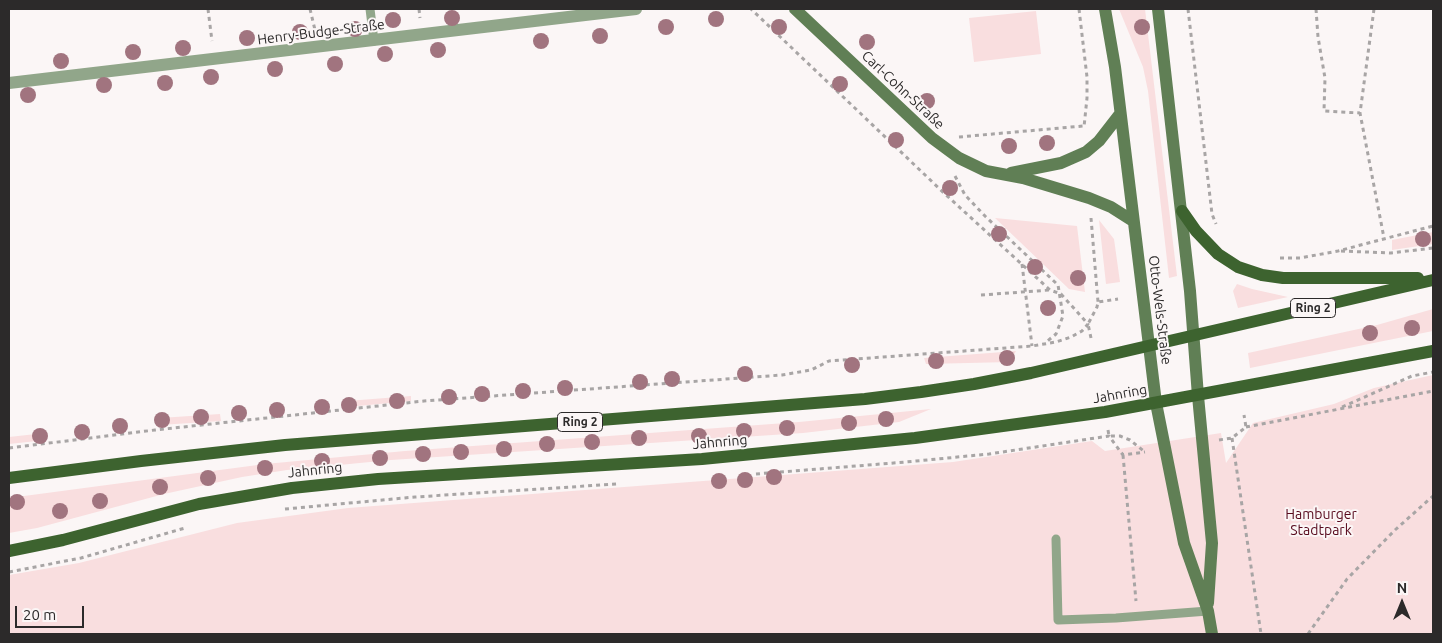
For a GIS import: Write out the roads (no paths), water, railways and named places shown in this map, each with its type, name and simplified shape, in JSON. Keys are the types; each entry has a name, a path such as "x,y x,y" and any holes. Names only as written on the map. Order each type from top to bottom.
{"main road":[{"path":"1182,211 1218,254 1238,267 1262,275 1292,278 1433,279"},
{"name":"Jahnring","path":"9,478 285,445 865,399 974,384 1193,336 1433,279"},
{"name":"Jahnring","path":"9,551 63,540 199,504 292,488 378,479 702,459 915,438 1086,415 1198,396 1433,351"}],"street":[{"name":"Henry-Budge-Straße","path":"9,83 636,9"},
{"name":"Carl-Cohn-Straße","path":"796,9 944,148 973,166 1023,178 1089,198 1111,207 1134,221"},
{"name":"Otto-Wels-Straße","path":"1105,9 1134,221 1156,403 1184,543 1208,611 1212,634"},
{"name":"Otto-Wels-Straße","path":"1158,9 1182,211 1212,543 1208,611"},
{"name":"Carl-Cohn-Straße","path":"1002,174 1060,163 1086,152 1099,141 1120,114"}],"lane":[{"path":"370,9 374,41"},
{"path":"1056,539 1058,620 1208,611"}],"park label":[{"name":"Hamburger Stadtpark","path":"1321,522"}]}
